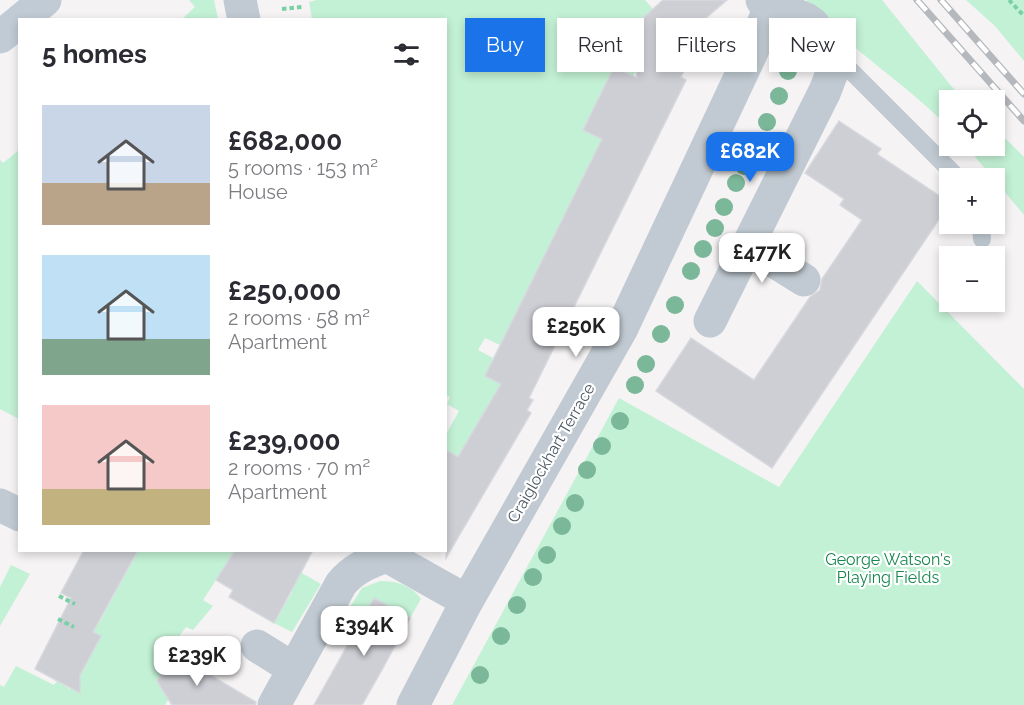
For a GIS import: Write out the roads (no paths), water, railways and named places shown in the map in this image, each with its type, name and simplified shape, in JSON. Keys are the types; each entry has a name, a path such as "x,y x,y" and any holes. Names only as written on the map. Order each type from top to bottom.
{"street":[{"path":"22,18 45,0"},
{"path":"240,0 244,18"},
{"name":"Craiglockhart Terrace","path":"413,705 467,601 622,328 751,54 765,4 805,18"},
{"path":"0,37 18,22"},
{"path":"710,321 825,91 832,72"},
{"path":"748,245 804,280"},
{"path":"0,505 18,514"},
{"path":"274,705 341,584 348,575 374,560 386,554 467,601"},
{"path":"257,646 294,669"}],"lane":[{"path":"852,72 948,168"}],"railway":[{"path":"917,0 1024,121"},
{"path":"941,0 1024,94"}],"park label":[{"name":"George Watson's Playing Fields","path":"888,568"}]}
